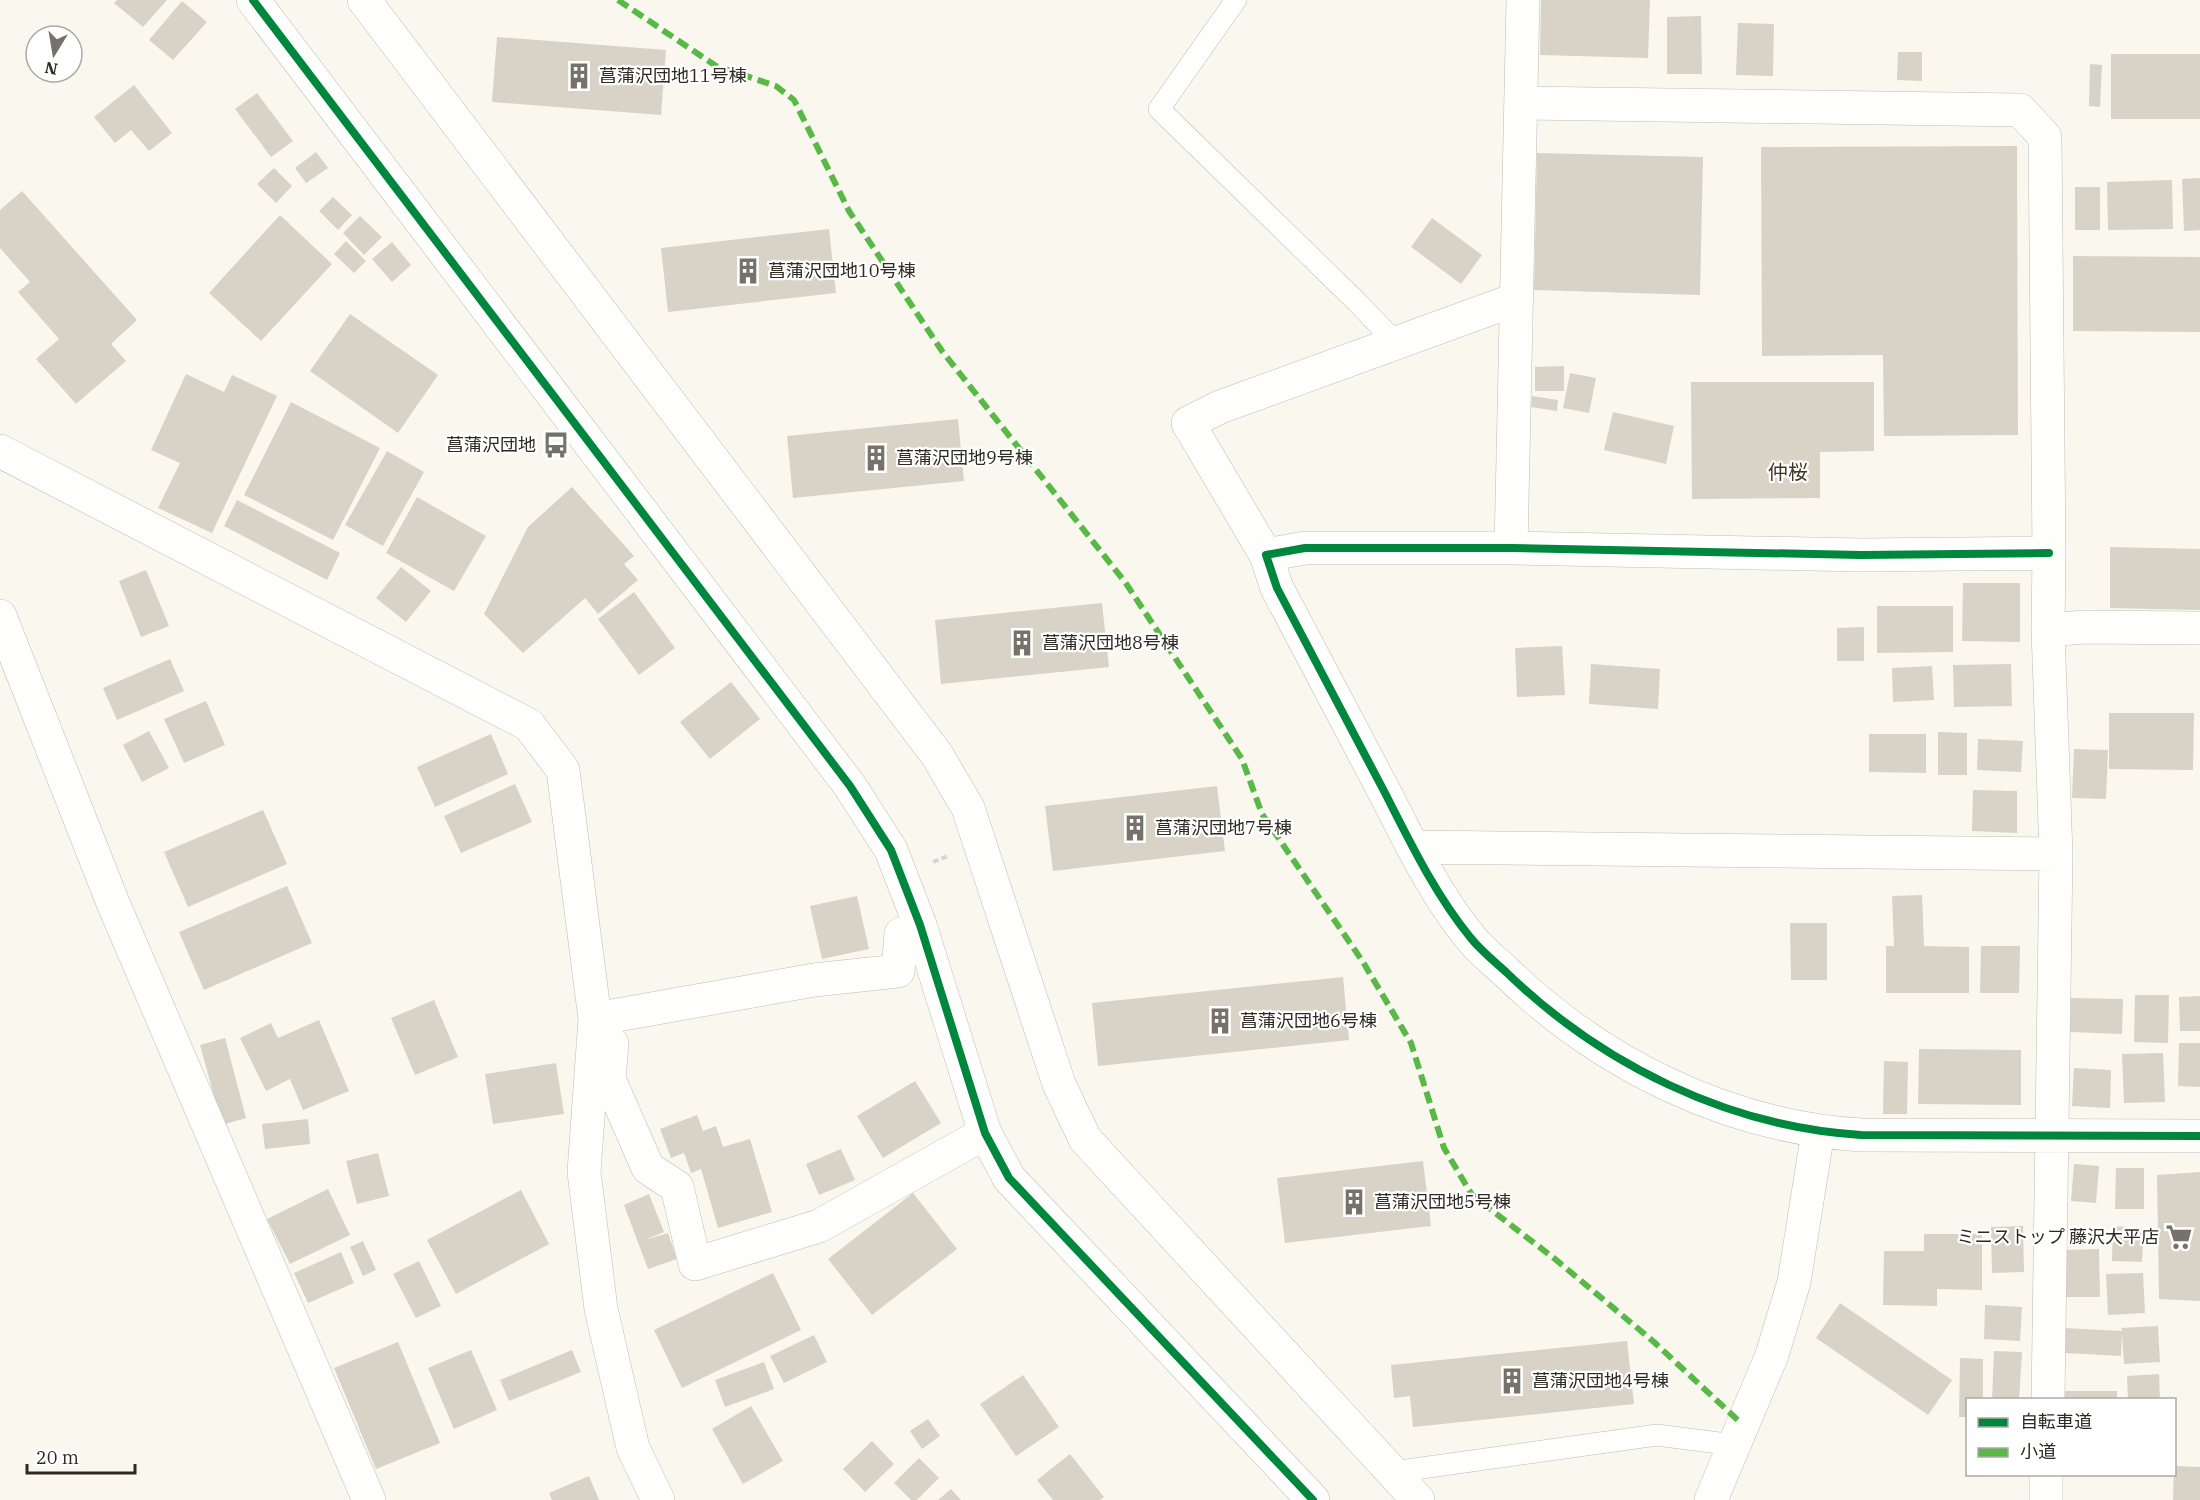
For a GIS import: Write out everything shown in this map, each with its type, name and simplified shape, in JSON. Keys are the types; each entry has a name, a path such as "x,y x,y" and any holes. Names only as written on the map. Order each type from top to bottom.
{"street":[{"path":"253,0 850,786 891,850 920,925 985,1133 1009,1178 1039,1213 1312,1500"},
{"path":"364,0 937,755 968,808 1059,1084 1085,1139 1418,1500"},
{"path":"1511,548 1523,0"},
{"path":"1522,103 2020,110 2045,137 2048,630 2056,854 2054,1137 2048,1398"},
{"path":"1517,299 1220,407 1188,423 1266,555 1277,588 1414,848 1437,890 1470,938 1566,1026 1611,1056 1672,1086 1759,1119 1818,1132 2054,1137 2200,1136"},
{"path":"0,452 529,724 563,770 605,1018 609,1079 648,1168 677,1187 695,1264 819,1226 985,1133"},
{"path":"1266,555 1305,548 1511,548 1861,555 2049,553"},
{"path":"0,616 113,903 369,1500"},
{"path":"2048,630 2084,627 2200,628"},
{"path":"1414,848 2056,854"},
{"path":"605,1018 814,980 898,971 901,934 920,925"},
{"path":"605,1018 584,1172 601,1309 633,1448 658,1500"},
{"path":"1711,1500 1772,1355 1794,1282 1818,1132"},
{"path":"2046,1476 2046,1500"}],"lane":[{"path":"1236,0 1159,109 1395,342"},
{"path":"1393,1472 1657,1435 1734,1445"}],"building":[{"path":"117,0 167,0 143,27 114,3"},
{"path":"1541,0 1650,0 1648,58 1540,55"},
{"path":"182,1 207,22 173,60 149,40"},
{"path":"1701,16 1702,74 1667,74 1667,17"},
{"path":"1738,23 1774,24 1773,76 1736,75"},
{"name":"菖蒲沢団地11号棟","path":"497,37 666,50 661,115 492,102"},
{"path":"1898,52 1922,52 1922,81 1897,80"},
{"path":"2111,54 2200,54 2200,119 2111,119"},
{"path":"2090,64 2102,65 2100,107 2089,106"},
{"path":"134,85 172,133 149,151 131,130 115,143 94,117"},
{"path":"257,93 293,141 271,157 235,109"},
{"path":"2017,146 2018,435 1884,436 1883,355 1762,356 1761,147"},
{"path":"316,152 328,168 306,183 295,168"},
{"path":"1537,153 1703,157 1700,295 1534,290"},
{"path":"274,168 292,186 276,203 257,184"},
{"path":"2200,178 2200,230 2184,231 2182,179"},
{"path":"2172,180 2173,229 2108,230 2107,182"},
{"path":"2075,187 2100,187 2100,230 2075,230"},
{"path":"22,191 137,320 111,344 126,361 76,404 36,359 59,339 18,292 30,282 0,248 0,210"},
{"path":"333,197 352,215 338,230 319,211"},
{"path":"280,215 332,264 261,341 209,293"},
{"path":"360,216 382,237 364,255 343,233"},
{"path":"1432,218 1482,255 1461,284 1411,247"},
{"name":"菖蒲沢団地10号棟","path":"829,229 836,293 668,312 661,248"},
{"path":"346,241 366,261 354,273 334,254"},
{"path":"392,242 411,265 392,282 372,259"},
{"path":"2073,256 2200,257 2200,332 2073,331"},
{"path":"350,314 438,375 398,433 310,371"},
{"path":"1564,366 1564,391 1535,391 1535,367"},
{"path":"1570,373 1596,378 1589,413 1563,408"},
{"path":"186,374 224,392 232,375 277,396 212,533 158,508 180,463 151,450"},
{"path":"1691,382 1874,382 1874,451 1820,452 1820,498 1692,499"},
{"path":"1532,396 1558,400 1557,411 1531,407"},
{"path":"291,402 380,448 333,540 244,495"},
{"path":"1613,412 1674,426 1666,464 1604,450"},
{"name":"菖蒲沢団地9号棟","path":"958,419 964,481 793,498 787,436"},
{"path":"387,451 424,472 383,546 345,525"},
{"path":"572,487 634,556 624,564 638,580 598,614 585,598 523,653 484,614 528,527"},
{"path":"417,497 486,536 454,591 386,553"},
{"path":"237,500 340,553 327,580 224,526"},
{"path":"2110,547 2200,549 2200,610 2110,608"},
{"path":"401,567 431,591 406,622 376,598"},
{"path":"146,570 169,626 141,637 119,581"},
{"path":"1963,583 2020,583 2020,642 1962,641"},
{"path":"634,592 675,648 639,675 598,619"},
{"name":"菖蒲沢団地8号棟","path":"1102,603 1109,667 941,684 935,620"},
{"path":"1877,606 1953,606 1953,652 1877,653"},
{"path":"1864,627 1864,661 1837,661 1837,628"},
{"path":"1562,646 1565,695 1517,697 1515,648"},
{"path":"170,659 184,691 117,720 103,688"},
{"path":"1591,664 1660,669 1658,709 1589,704"},
{"path":"2011,664 2012,706 1954,707 1953,665"},
{"path":"1932,666 1934,700 1893,702 1892,668"},
{"path":"731,682 760,719 710,759 680,722"},
{"path":"206,701 225,745 184,763 164,719"},
{"path":"2109,713 2194,713 2193,770 2109,769"},
{"path":"149,731 169,768 142,782 123,745"},
{"path":"1938,732 1967,733 1967,775 1938,775"},
{"path":"491,734 508,774 435,807 417,767"},
{"path":"1869,734 1926,734 1926,773 1869,772"},
{"path":"1978,739 2023,741 2021,772 1977,770"},
{"path":"2074,749 2108,750 2106,799 2072,798"},
{"path":"515,784 532,822 461,853 444,816"},
{"name":"菖蒲沢団地7号棟","path":"1217,786 1225,851 1053,871 1045,806"},
{"path":"1973,790 2017,791 2017,833 1972,831"},
{"path":"263,810 287,864 188,907 164,852"},
{"path":"287,886 312,943 204,990 179,932"},
{"path":"1922,895 1924,946 1969,947 1969,993 1886,993 1886,946 1894,946 1892,896"},
{"path":"857,896 869,949 822,959 810,906"},
{"path":"1790,923 1827,923 1827,980 1791,980"},
{"path":"1981,946 2020,946 2019,993 1980,993"},
{"name":"菖蒲沢団地6号棟","path":"1343,977 1349,1040 1098,1066 1092,1003"},
{"path":"2135,995 2169,995 2168,1043 2134,1042"},
{"path":"2200,996 2200,1031 2180,1031 2179,997"},
{"path":"2071,998 2123,999 2122,1034 2070,1032"},
{"path":"434,1000 458,1057 415,1075 391,1018"},
{"path":"319,1020 349,1091 303,1110 290,1079 266,1091 240,1038 271,1023 278,1038"},
{"path":"225,1038 246,1118 222,1125 200,1045"},
{"path":"2179,1043 2200,1043 2200,1087 2178,1086"},
{"path":"1919,1049 2021,1050 2021,1105 1918,1104"},
{"path":"2163,1053 2165,1102 2124,1103 2122,1054"},
{"path":"1884,1061 1908,1062 1907,1114 1883,1114"},
{"path":"556,1063 564,1114 493,1124 485,1074"},
{"path":"2074,1068 2111,1070 2110,1108 2072,1106"},
{"path":"915,1081 941,1123 883,1158 857,1116"},
{"path":"697,1115 703,1131 716,1126 723,1147 750,1139 772,1212 718,1228 701,1169 691,1173 684,1153 671,1158 660,1129"},
{"path":"308,1119 310,1144 265,1149 262,1124"},
{"path":"841,1149 855,1180 819,1195 806,1164"},
{"path":"378,1153 389,1196 357,1204 346,1161"},
{"name":"菖蒲沢団地5号棟","path":"1423,1161 1431,1226 1285,1243 1277,1178"},
{"path":"2074,1164 2099,1166 2096,1203 2071,1201"},
{"path":"2116,1168 2144,1168 2144,1209 2115,1209"},
{"name":"ミニストップ 藤沢大平店","path":"2200,1172 2200,1301 2159,1299 2157,1175"},
{"path":"328,1189 350,1235 290,1264 267,1219"},
{"path":"521,1190 549,1244 456,1294 427,1240"},
{"path":"913,1193 957,1249 872,1315 828,1259"},
{"path":"649,1194 664,1232 645,1240 668,1233 677,1259 648,1269 624,1205"},
{"path":"2023,1226 2024,1272 1992,1273 1991,1227"},
{"path":"2113,1226 2144,1228 2142,1262 2112,1261"},
{"path":"1924,1234 1982,1234 1982,1290 1937,1289 1937,1306 1883,1305 1884,1251 1924,1251"},
{"path":"363,1241 376,1270 363,1276 350,1247"},
{"path":"2099,1249 2100,1297 2066,1297 2065,1250"},
{"path":"341,1252 354,1283 308,1303 294,1273"},
{"path":"419,1261 441,1306 416,1318 393,1274"},
{"path":"773,1273 801,1330 682,1388 654,1330"},
{"path":"2143,1273 2145,1313 2108,1315 2106,1274"},
{"path":"1840,1303 1952,1380 1928,1415 1816,1338"},
{"path":"1985,1305 2022,1307 2020,1341 1984,1339"},
{"path":"2158,1326 2160,1362 2124,1364 2122,1334 2121,1356 2064,1353 2065,1328 2122,1331 2121,1328"},
{"path":"814,1335 827,1362 784,1383 770,1356"},
{"name":"菖蒲沢団地4号棟","path":"1627,1341 1634,1404 1413,1427 1410,1396 1394,1398 1391,1365"},
{"path":"398,1342 440,1443 376,1469 334,1368"},
{"path":"471,1350 497,1410 454,1429 428,1368"},
{"path":"572,1350 581,1372 509,1401 500,1380"},
{"path":"1994,1351 2022,1352 2019,1398 1992,1398"},
{"path":"1960,1358 1983,1359 1983,1398 1966,1398 1966,1417 1959,1417"},
{"path":"764,1362 774,1389 725,1407 715,1380"},
{"path":"2159,1374 2160,1398 2128,1398 2127,1376"},
{"path":"1023,1375 1059,1427 1016,1456 980,1404"},
{"path":"2065,1391 2117,1391 2117,1398 2065,1398"},
{"path":"751,1406 783,1461 743,1484 712,1429"},
{"path":"928,1419 940,1436 922,1449 910,1431"},
{"path":"872,1441 894,1464 865,1492 843,1469"},
{"path":"1070,1454 1104,1497 1100,1500 1053,1500 1037,1480"},
{"path":"919,1458 939,1478 917,1500 911,1500 894,1483"},
{"path":"2176,1466 2200,1467 2200,1500 2173,1500"},
{"path":"589,1476 599,1500 552,1500 549,1493"},
{"path":"951,1489 961,1500 938,1500"}],"marked path":[{"path":"618,0 716,66 776,86 794,100 849,211 942,351 1125,582 1242,759 1262,814 1363,962 1411,1043 1444,1148 1472,1195 1555,1259 1654,1342 1742,1424"}],"cycle path":[{"path":"253,0 850,786 891,850 920,925 985,1133 1009,1178 1313,1500"},
{"path":"2049,553 1861,555 1511,548 1305,548 1266,555 1277,588 1414,849 1457,920 1483,951 1543,1005 1583,1035 1625,1062 1669,1085 1715,1104 1763,1119 1811,1129 1861,1135 2200,1136"}],"place":[{"name":"菖蒲沢団地11号棟","path":"579,76"},
{"name":"菖蒲沢団地10号棟","path":"748,271"},
{"name":"菖蒲沢団地","path":"556,445"},
{"name":"菖蒲沢団地9号棟","path":"876,458"},
{"name":"菖蒲沢団地8号棟","path":"1022,643"},
{"name":"菖蒲沢団地7号棟","path":"1135,828"},
{"name":"菖蒲沢団地6号棟","path":"1220,1021"},
{"name":"菖蒲沢団地5号棟","path":"1354,1202"},
{"name":"ミニストップ 藤沢大平店","path":"2179,1237"},
{"name":"菖蒲沢団地4号棟","path":"1512,1381"}],"district":[{"name":"仲桜","path":"1788,472"}]}
